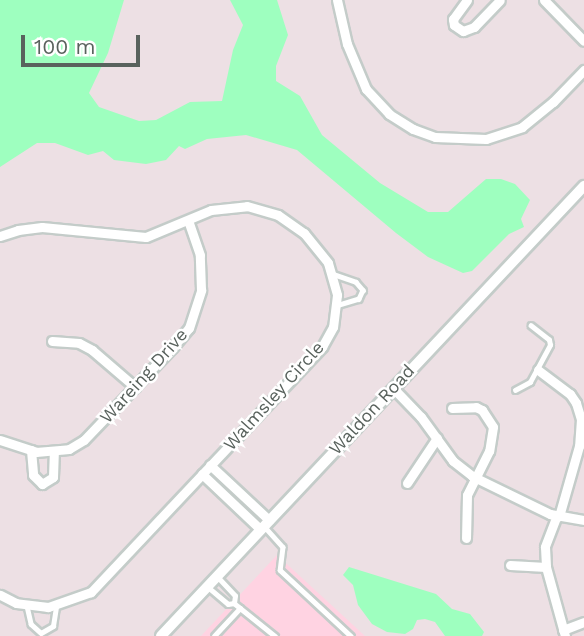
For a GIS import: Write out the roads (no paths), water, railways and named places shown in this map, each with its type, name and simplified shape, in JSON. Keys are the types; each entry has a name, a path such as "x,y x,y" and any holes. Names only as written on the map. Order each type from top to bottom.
{"street":[{"path":"337,0 347,44 366,89 389,114 413,129 435,137 486,139 522,127 553,102 584,70"},
{"path":"467,0 453,19 454,25 463,31 474,27 499,0"},
{"path":"544,0 584,41"},
{"name":"Waldon Road","path":"161,636 584,186"},
{"name":"Walmsley Circle","path":"0,236 43,227 146,237 220,207 261,208 289,222 320,250 332,274 336,306 332,327 322,347 102,581 83,596 56,606 27,606 0,595"},
{"name":"Wareing Drive","path":"0,440 32,450 54,452 69,449 84,440 189,328 197,309 202,276 200,255 188,221"},
{"path":"52,341 79,343 92,349 135,387"},
{"path":"538,370 580,400 579,446 558,516 545,548 546,567 564,633 584,622"},
{"path":"393,388 437,438 453,461 475,478 558,516 584,520"},
{"path":"452,408 476,407 482,410 493,427 489,451 464,506 466,538"},
{"path":"407,483 437,438"},
{"path":"32,450 33,475 42,484 53,477 54,452"},
{"name":"Walmsley Circle","path":"210,465 264,525"},
{"path":"202,474 264,525"},
{"path":"510,565 546,567"}],"lane":[{"path":"332,274 356,282 363,290 359,299 336,306"},
{"path":"515,390 527,385 538,370 550,342 531,326"},
{"path":"264,525 282,547 280,570 351,636"},
{"path":"216,577 235,596 233,603"},
{"path":"207,587 228,604 233,603 240,608 275,636"},
{"path":"27,606 31,624 41,633 53,626 56,606"},
{"path":"214,636 240,608"}]}
